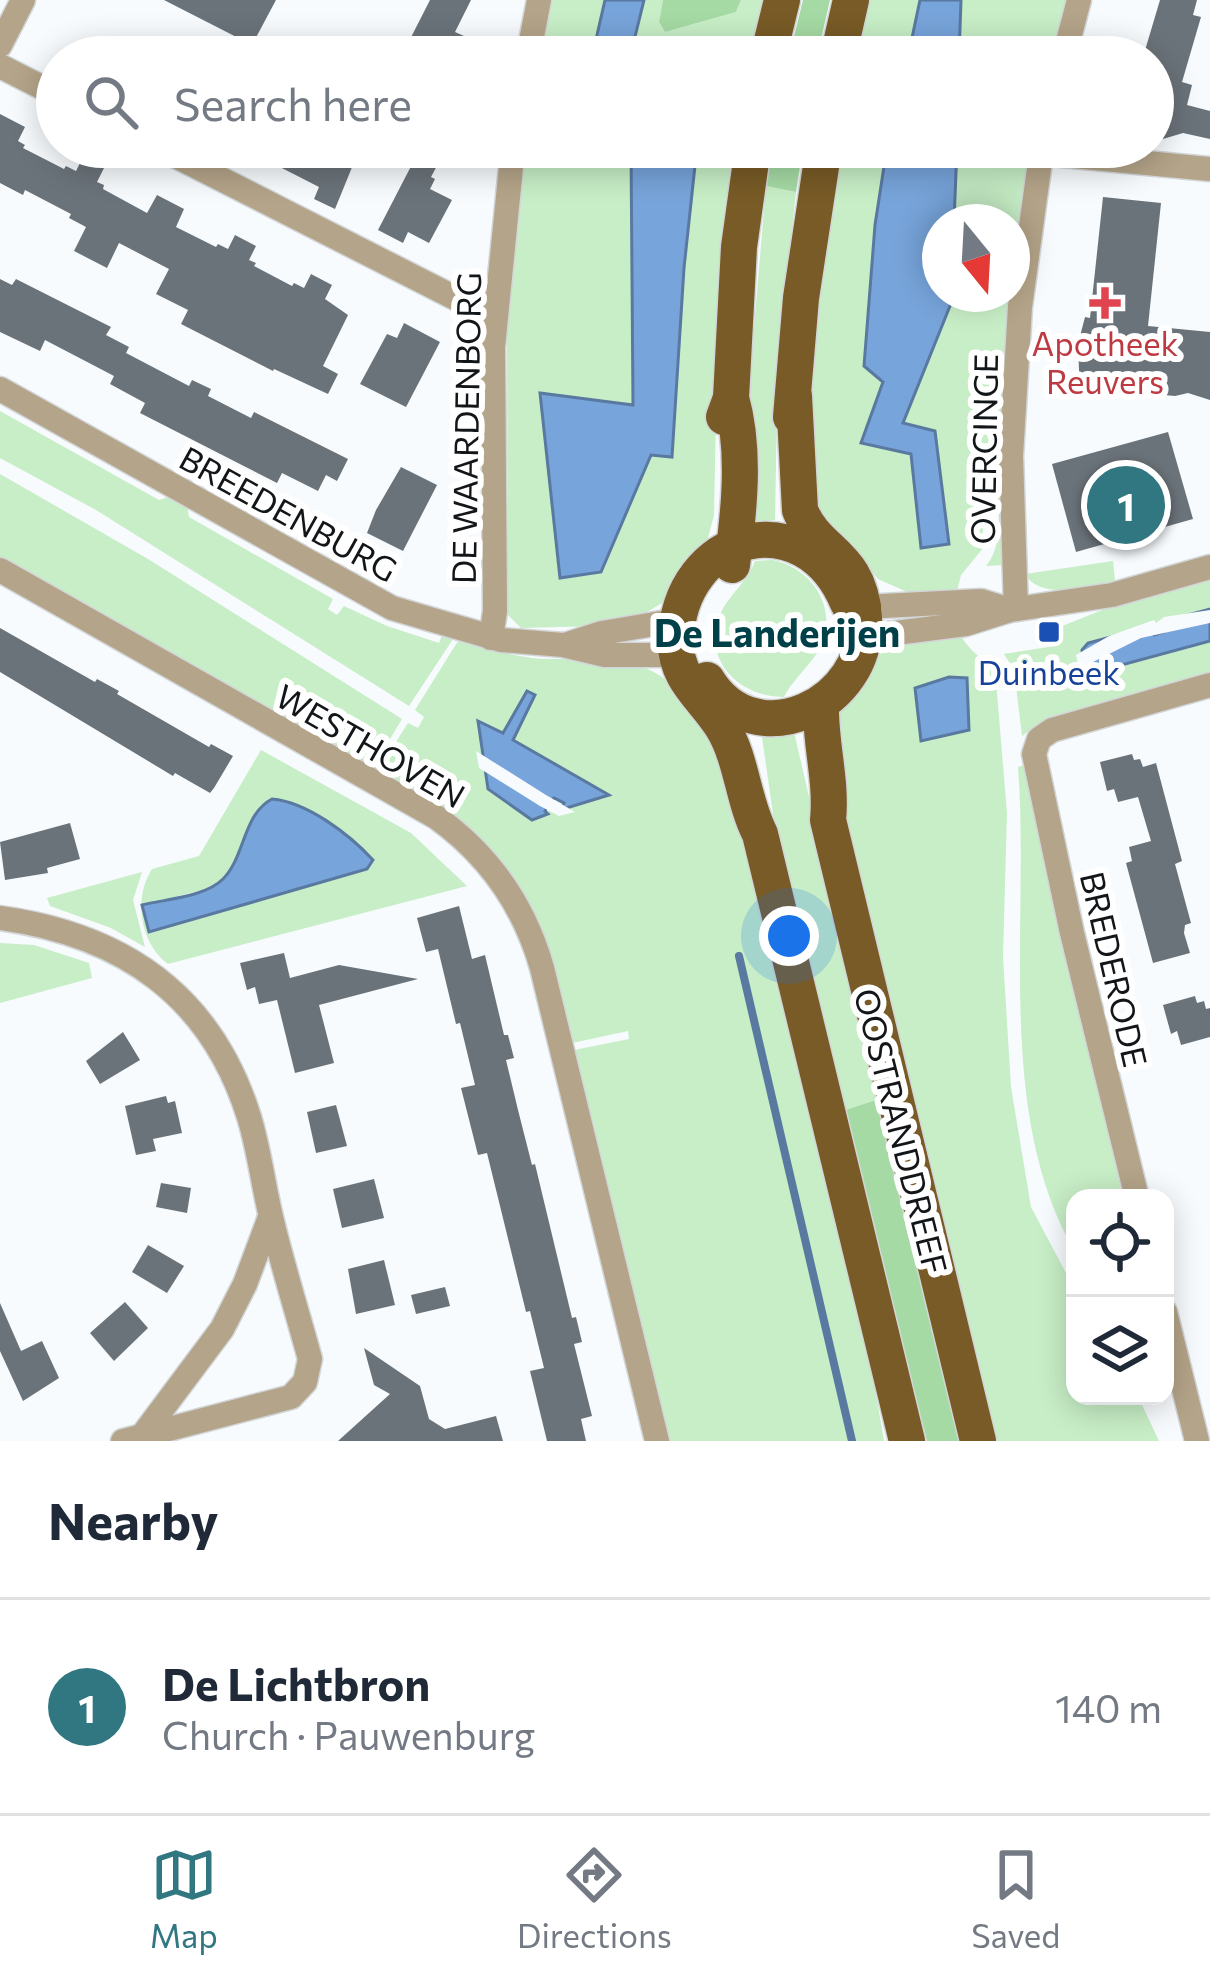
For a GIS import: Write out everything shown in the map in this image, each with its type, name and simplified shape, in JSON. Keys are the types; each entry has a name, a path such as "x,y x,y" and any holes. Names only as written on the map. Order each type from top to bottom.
{"main road":[{"path":"773,36 782,0"},
{"path":"843,36 851,0"},
{"path":"725,550 795,533 849,567 858,616 808,696 813,708 734,721 728,705 684,644 697,631 716,584 733,564 725,550 738,422 731,398 739,248 750,168"},
{"path":"795,533 787,442 801,298 821,168"},
{"name":"OOSTRANDDREEF","path":"813,708 803,723 817,801 828,820 978,1441"},
{"name":"OOSTRANDDREEF","path":"734,721 763,814 760,834 908,1441"}],"street":[{"path":"0,45 23,0"},
{"path":"531,36 538,0"},
{"path":"1070,36 1079,0"},
{"path":"0,66 36,84"},
{"path":"1174,165 1210,169"},
{"path":"199,168 464,303 495,304"},
{"name":"DE WAARDENBORG","path":"491,638 495,611 491,493 495,304 511,168"},
{"name":"OVERCINGE","path":"1013,609 1011,456 1021,307 1040,168"},
{"name":"BREEDENBURG","path":"0,389 356,590 415,616 491,638 605,655 684,644"},
{"path":"858,616 981,601 1013,609 1112,595 1210,567"},
{"name":"WESTHOVEN","path":"0,570 436,818 466,840 501,880 526,923 542,968 657,1441"},
{"name":"BREEDENBURG","path":"562,645 602,633 684,644"},
{"name":"BREDERODE","path":"1135,1189 1034,754 1039,739 1052,730 1210,686"},
{"path":"0,918 50,925 99,942 143,965 211,1035 250,1118 310,1359 304,1382 291,1397 133,1438"},
{"path":"133,1438 222,1329 271,1216"},
{"path":"1174,1344 1201,1440"}],"green space":[{"path":"550,0 605,0 597,36 544,36"},
{"path":"644,0 663,0 659,22 665,32 736,12 741,0 769,0 761,36 635,36"},
{"path":"663,0 741,0 736,12 665,32 659,22"},
{"path":"803,0 830,0 822,36 794,36"},
{"path":"864,0 920,0 912,36 856,36"},
{"path":"961,0 1070,0 1060,36 960,36"},
{"path":"522,168 631,168 632,405 541,394 601,571 651,455 672,456 695,168 738,168 716,416 714,515 706,546 667,600 637,618 601,626 521,628 508,615 507,322"},
{"path":"768,168 800,168 796,192 766,186"},
{"path":"833,168 884,168 875,225 883,381 911,454 921,547 948,544 903,424 945,312 1021,312 1004,565 986,566 999,528 991,455 978,466 984,547 961,575 957,591 914,595 878,579 818,509 812,469 822,235"},
{"path":"956,168 1031,168 1028,204 955,204"},
{"path":"766,186 796,192 778,355 775,520 749,524 749,387"},
{"path":"0,411 159,500 171,496 187,505 189,517 333,599 328,609 337,615 344,606 439,643 442,635 453,639 409,706 96,510 0,458"},
{"path":"0,474 148,559 402,719 372,769 0,558"},
{"path":"773,560 808,579 826,613 820,648 784,697 740,684 721,663 716,649 715,634 727,602 755,561"},
{"path":"1113,561 1115,581 1079,589 1042,587 1025,574"},
{"path":"1210,579 1210,609 1163,622 1165,632 1154,635 1151,626 1089,672 1210,641 1210,676 1039,724 1022,736 1014,670 1004,654 1055,646 1053,630 1057,628 1115,605"},
{"path":"961,636 996,681 1007,813 1003,957 1011,1087 1031,1207 1066,1273 1066,1405 1142,1405 1159,1441 990,1441 843,807 839,710 865,669 901,642"},
{"path":"458,641 532,658 616,661 648,669 671,685 725,760 862,1313 884,1441 668,1441 574,1050 629,1039 628,1031 572,1043 547,953 507,870 454,816 377,772 408,723 418,728 424,717 415,710","holes":["535,695 513,739 607,796 564,804 554,797 547,814 531,820 479,722 503,733"]},
{"path":"794,732 879,1099 842,1111 775,828 762,737"},
{"path":"261,750 411,833 467,886 168,964 151,944 142,919 141,906 146,881 152,869 199,856","holes":["314,816 373,859 367,869 149,931 143,905 206,889 223,879 238,853"]},
{"path":"1027,764 1036,823 1121,1189 1066,1189 1066,1233 1050,1198 1034,1139 1025,1078 1018,767"},
{"path":"142,872 133,900 145,947 111,928 50,906 47,898"},
{"path":"0,943 34,945 89,963 92,978 0,1003"},
{"path":"879,1099 960,1441 927,1441 842,1111"}],"water":[{"path":"605,0 644,0 635,36 597,36"},
{"path":"920,0 961,0 960,36 912,36"},
{"path":"631,168 695,168 672,457 651,455 601,572 560,578 540,393 633,405"},
{"path":"884,168 956,168 955,204 922,204 922,312 948,312 903,423 935,431 949,544 921,548 911,454 861,443 883,382 864,366"},
{"path":"1210,609 1210,641 1096,672 1084,666 1082,650 1088,643 1151,626 1154,635 1164,632 1162,622"},
{"path":"949,677 967,678 969,730 921,741 915,688"},
{"path":"527,691 535,695 513,740 609,795 560,810 564,803 554,798 545,811 548,814 532,820 488,789 478,721 503,733"},
{"path":"272,799 299,806 340,830 373,860 367,869 149,932 142,905 196,894 223,879 255,815"}],"pier":[{"path":"1210,610 1210,623 1141,638 1079,669 1076,655 1109,636 1164,617"},
{"path":"476,751 575,812 559,816 540,806 479,768"}],"building":[{"path":"164,0 276,0 257,36 234,36"},
{"path":"430,0 471,0 455,32 464,36 412,36"},
{"path":"1160,0 1197,0 1193,15 1201,17 1182,82 1192,85 1187,105 1210,111 1210,139 1174,136 1174,36 1149,36"},
{"path":"0,114 25,127 18,141 36,155 36,168 104,168 97,182 103,189 147,213 157,195 184,209 176,227 228,249 235,235 256,246 249,260 254,266 292,286 304,288 311,274 332,285 325,299 348,315 323,366 338,374 328,394 181,324 188,310 156,294 169,269 119,243 107,268 74,251 86,227 69,218 71,214 0,183"},
{"path":"282,168 352,168 335,209 314,199 319,187"},
{"path":"410,168 436,168 430,189 452,200 429,243 408,232 403,243 378,230"},
{"path":"1103,197 1161,203 1148,326 1210,332 1210,400 1188,393 1080,395 1078,344 1085,317 1090,318"},
{"path":"0,279 12,285 16,279 111,327 106,335 129,347 126,353 189,386 192,380 211,389 208,396 251,418 254,412 348,459 337,481 326,475 318,491 282,473 277,483 140,413 145,403 110,384 114,376 45,340 40,351 0,332"},
{"path":"404,323 440,342 406,407 360,384 387,334 397,338"},
{"path":"1168,432 1193,519 1076,552 1052,464"},
{"path":"401,467 437,485 403,551 367,533"},
{"path":"0,628 119,691 117,694 209,747 233,756 214,788 210,793 173,776 0,672"},
{"path":"1132,754 1143,767 1156,763 1182,861 1175,864 1191,923 1185,925 1184,933 1190,953 1153,963 1126,863 1132,861 1129,847 1151,841 1138,797 1118,802 1114,789 1107,791 1100,762"},
{"path":"70,823 80,859 47,868 48,873 5,880 0,842"},
{"path":"459,906 472,959 485,955 504,1035 508,1035 514,1058 506,1060 518,1110 582,1342 574,1344 592,1416 581,1419 586,1441 547,1441 530,1371 544,1368 487,1153 478,1155 461,1088 475,1085 460,1023 456,1024 438,949 426,952 417,918"},
{"path":"284,953 290,978 339,965 418,979 319,1005 334,1063 295,1073 277,1000 259,1004 255,987 247,990 240,963"},
{"path":"1195,996 1197,1003 1204,1001 1206,1009 1210,1008 1210,1037 1181,1045 1177,1031 1171,1034 1163,1005"},
{"path":"123,1032 140,1060 100,1084 86,1061"},
{"path":"166,1096 168,1103 175,1101 182,1133 153,1139 156,1151 136,1155 125,1106"},
{"path":"336,1105 347,1146 316,1153 307,1112"},
{"path":"374,1179 384,1218 342,1228 333,1189"},
{"path":"161,1183 191,1188 187,1213 156,1207"},
{"path":"148,1245 184,1266 167,1293 132,1272"},
{"path":"384,1260 395,1305 356,1314 348,1269"},
{"path":"445,1287 450,1306 416,1314 411,1295"},
{"path":"125,1302 148,1328 114,1361 90,1333"},
{"path":"0,1303 21,1351 42,1341 59,1378 23,1401 0,1351"},
{"path":"364,1348 420,1386 429,1419 445,1429 496,1416 503,1441 338,1441 390,1394 374,1385"}],"waterway":[{"path":"739,956 852,1441"}],"place":[{"name":"Apotheek Reuvers","path":"1105,303"},
{"name":"De Lichtbron","path":"1126,505"},
{"name":"Duinbeek","path":"1049,632"}],"district":[{"name":"De Landerijen","path":"777,631"}]}
